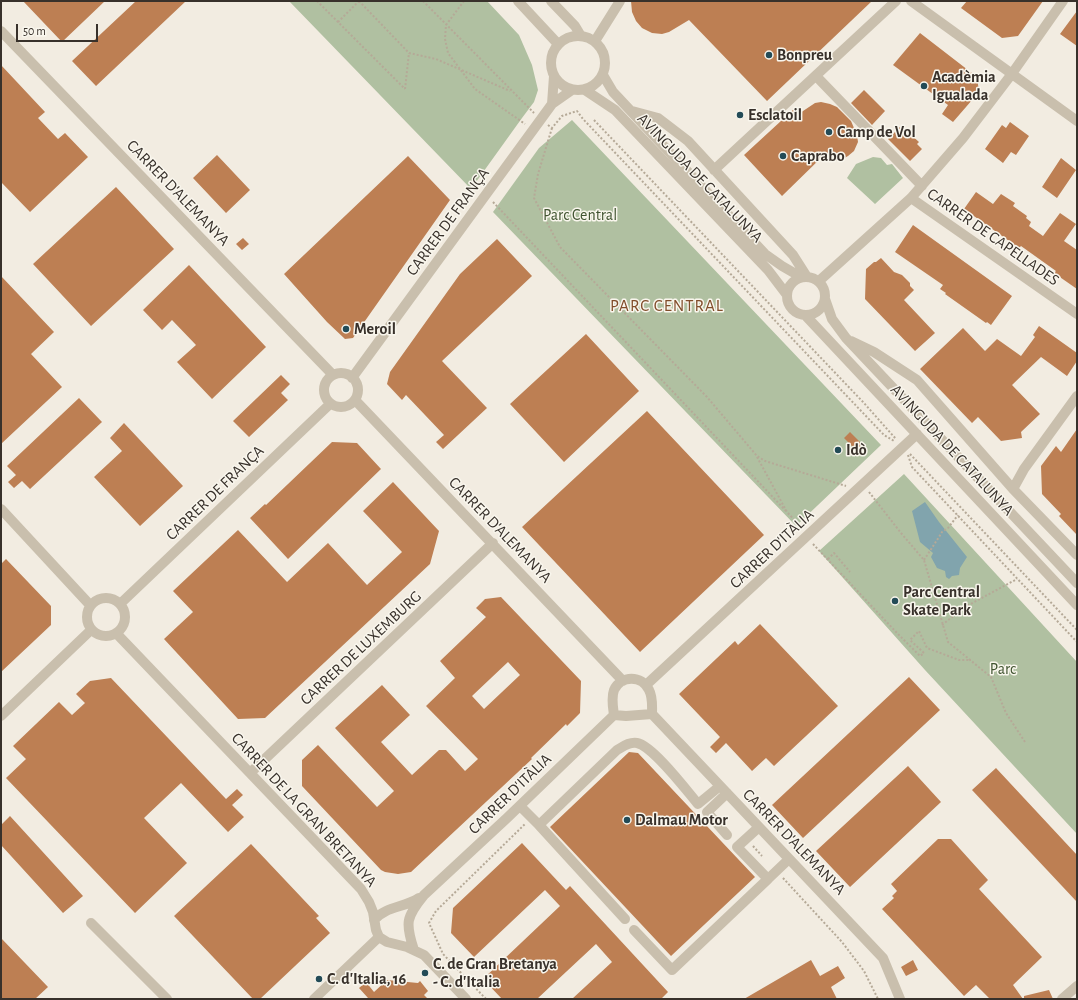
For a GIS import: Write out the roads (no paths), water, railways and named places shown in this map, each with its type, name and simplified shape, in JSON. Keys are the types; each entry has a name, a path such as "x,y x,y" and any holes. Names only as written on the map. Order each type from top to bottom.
{"street":[{"path":"518,1 558,44"},
{"path":"551,1 575,26 581,36"},
{"path":"595,41 620,1"},
{"path":"714,170 896,1"},
{"path":"911,1 1011,75 1077,121"},
{"path":"819,281 911,198 922,186 963,138 1011,75 1063,1"},
{"name":"CARRER D'ALEMANYA","path":"1,31 333,376"},
{"path":"571,36 581,36 588,37 595,41 605,57 606,63 603,75 595,84 585,90 572,90 563,86 554,76 550,65 550,59 558,44 571,36"},
{"name":"AVINGUDA DE CATALUNYA","path":"603,75 613,92 766,254 782,266 804,277"},
{"path":"552,104 554,76"},
{"path":"816,76 922,186"},
{"name":"CARRER DE FRANÇA","path":"352,378 552,104 572,90"},
{"name":"AVINGUDA DE CATALUNYA","path":"585,90 615,110 768,270 787,295"},
{"path":"632,111 662,120 688,141 794,255 804,277"},
{"name":"CARRER DE CAPELLADES","path":"911,198 1077,314"},
{"path":"804,277 813,278 819,281 825,292 824,304 816,312 805,315 792,309 789,305 787,295 791,284 804,277"},
{"name":"AVINGUDA DE CATALUNYA","path":"825,299 832,320 846,338 1077,583"},
{"name":"AVINGUDA DE CATALUNYA","path":"805,315 1077,604"},
{"path":"846,338 874,352 918,380 1013,489 1077,555"},
{"path":"344,374 352,378 356,382 358,388 355,400 350,405 344,407 337,407 330,404 326,398 324,389 328,380 333,376 344,374"},
{"path":"1013,489 1024,469 1077,396"},
{"name":"CARRER D'ALEMANYA","path":"355,400 623,681"},
{"name":"CARRER DE FRANÇA","path":"120,604 330,404"},
{"name":"CARRER D'ITÀLIA","path":"646,685 811,540 860,487 917,434"},
{"path":"1,509 90,605"},
{"name":"CARRER DE LUXEMBURG","path":"250,773 493,543"},
{"path":"106,597 113,599 120,604 124,611 125,619 122,627 116,633 103,636 98,635 91,630 86,618 87,610 90,605 98,599 106,597"},
{"path":"1,716 91,630"},
{"name":"CARRER DE LA GRAN BRETANYA","path":"116,633 361,889 373,912 376,930 379,937"},
{"path":"636,679 642,681 646,685 651,695 652,714 626,716 614,715 613,694 615,689 623,681 636,679"},
{"name":"CARRER D'ALEMANYA","path":"652,714 883,958 900,999"},
{"name":"CARRER D'ITÀLIA","path":"414,950 409,936 408,923 414,907 424,895 520,806 614,715"},
{"path":"535,821 617,750 628,744 638,744 652,752 698,804 723,790"},
{"path":"723,790 707,812 727,835"},
{"path":"520,806 625,919"},
{"path":"759,827 737,847 768,879"},
{"path":"634,930 672,970 789,859"},
{"name":"CARRER D'ITÀLIA","path":"374,920 385,911 414,901 424,895"},
{"path":"91,923 167,999"},
{"path":"314,999 379,937 387,942 414,950 424,956 466,999"},
{"path":"1062,999 1077,986"}],"water":[{"path":"925,502 967,557 960,568 959,575 952,576 949,579 946,577 945,571 937,568 931,557 933,553 920,542 912,511"}],"place":[{"name":"Bonpreu","path":"769,55"},
{"name":"Acadèmia Igualada","path":"924,86"},
{"name":"Esclatoil","path":"740,115"},
{"name":"Camp de Vol","path":"829,132"},
{"name":"Caprabo","path":"783,156"},
{"name":"Meroil","path":"346,329"},
{"name":"Idò","path":"838,450"},
{"name":"Parc Central Skate Park","path":"895,601"},
{"name":"Dalmau Motor","path":"627,820"},
{"name":"C. de Gran Bretanya - C. d'Italia","path":"425,973"},
{"name":"C. d'Italia, 16","path":"319,979"}],"district":[{"name":"PARC CENTRAL","path":"667,306"}],"park label":[{"name":"Parc Central","path":"580,215"},
{"name":"Parc","path":"1003,669"}]}
